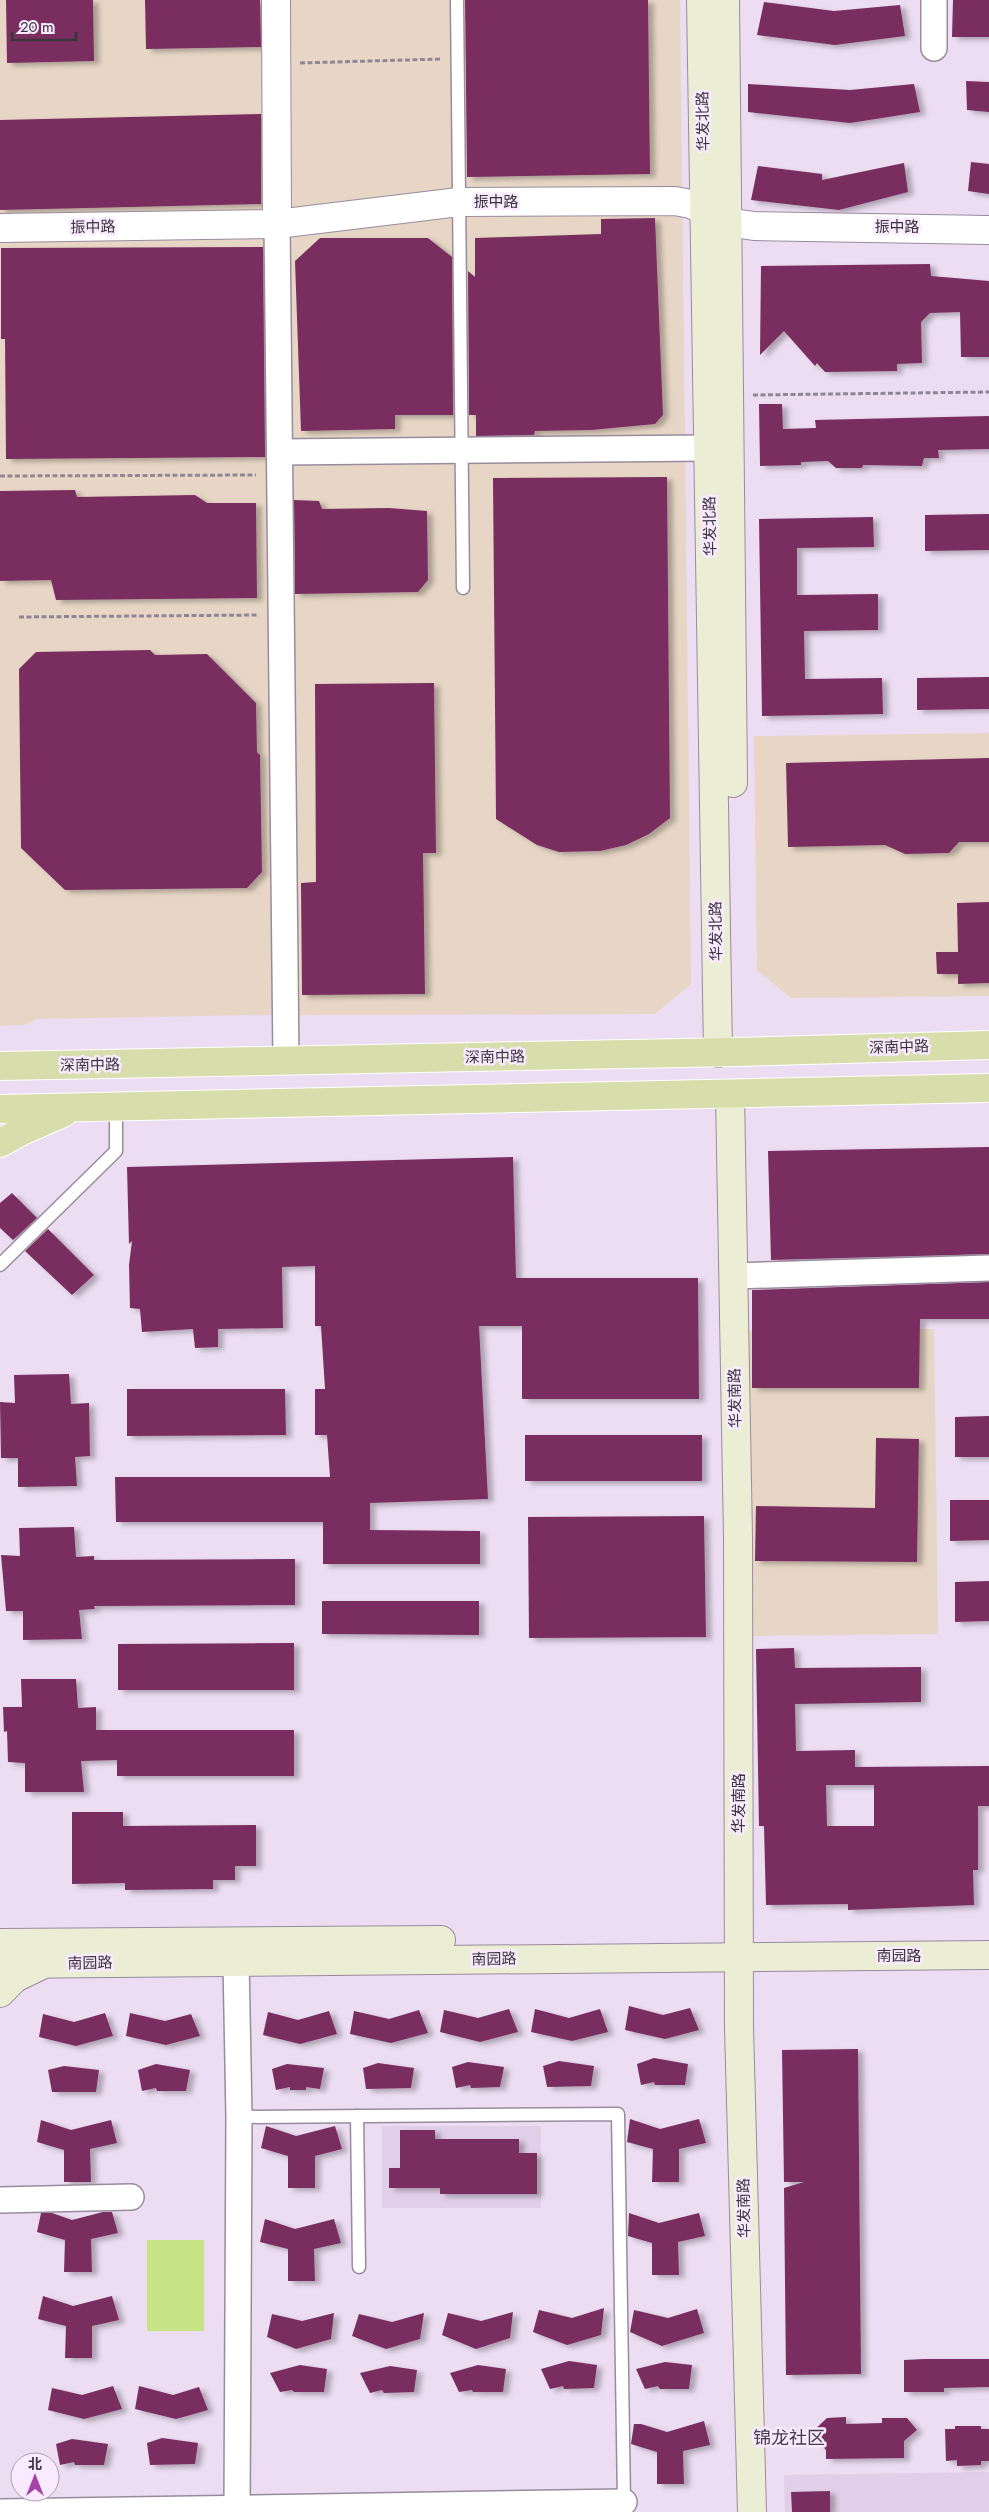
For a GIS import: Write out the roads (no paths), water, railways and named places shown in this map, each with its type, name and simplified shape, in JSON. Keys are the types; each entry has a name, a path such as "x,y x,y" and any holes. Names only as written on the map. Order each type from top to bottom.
{"main road":[{"name":"华发北路","path":"702,0 730,395 727,1052"},
{"name":"华发北路","path":"725,0 709,448 727,1052"},
{"name":"深南中路","path":"0,1066 989,1045"},
{"path":"0,1109 989,1088"},
{"name":"华发南路","path":"730,1094 734,1276 740,2027 752,2512"},
{"path":"0,1143 38,1123 79,1108"},
{"path":"0,1933 39,1953 30,1969 15,1978 0,1993"},
{"name":"南园路","path":"0,1943 39,1953 236,1961 740,1947 989,1936"},
{"name":"南园路","path":"0,1964 39,1953 740,1947 989,1955"}],"street":[{"path":"276,0 286,1061"},
{"path":"934,0 934,48"},
{"name":"振中路","path":"0,228 277,224 459,202 675,201 691,204 716,216 754,226 989,230"},
{"path":"280,463 461,450 709,448"},
{"path":"734,1276 989,1268"},
{"path":"236,1961 239,2117 237,2509"},
{"path":"0,2200 131,2197"},
{"path":"0,2512 237,2509 330,2510 624,2502"}],"lane":[{"path":"457,0 463,588"},
{"path":"0,1265 116,1151 116,1107"},
{"path":"239,2117 618,2114 624,2502"},
{"path":"357,2116 359,2267"}],"district":[{"name":"锦龙社区","path":"789,2438"}]}
